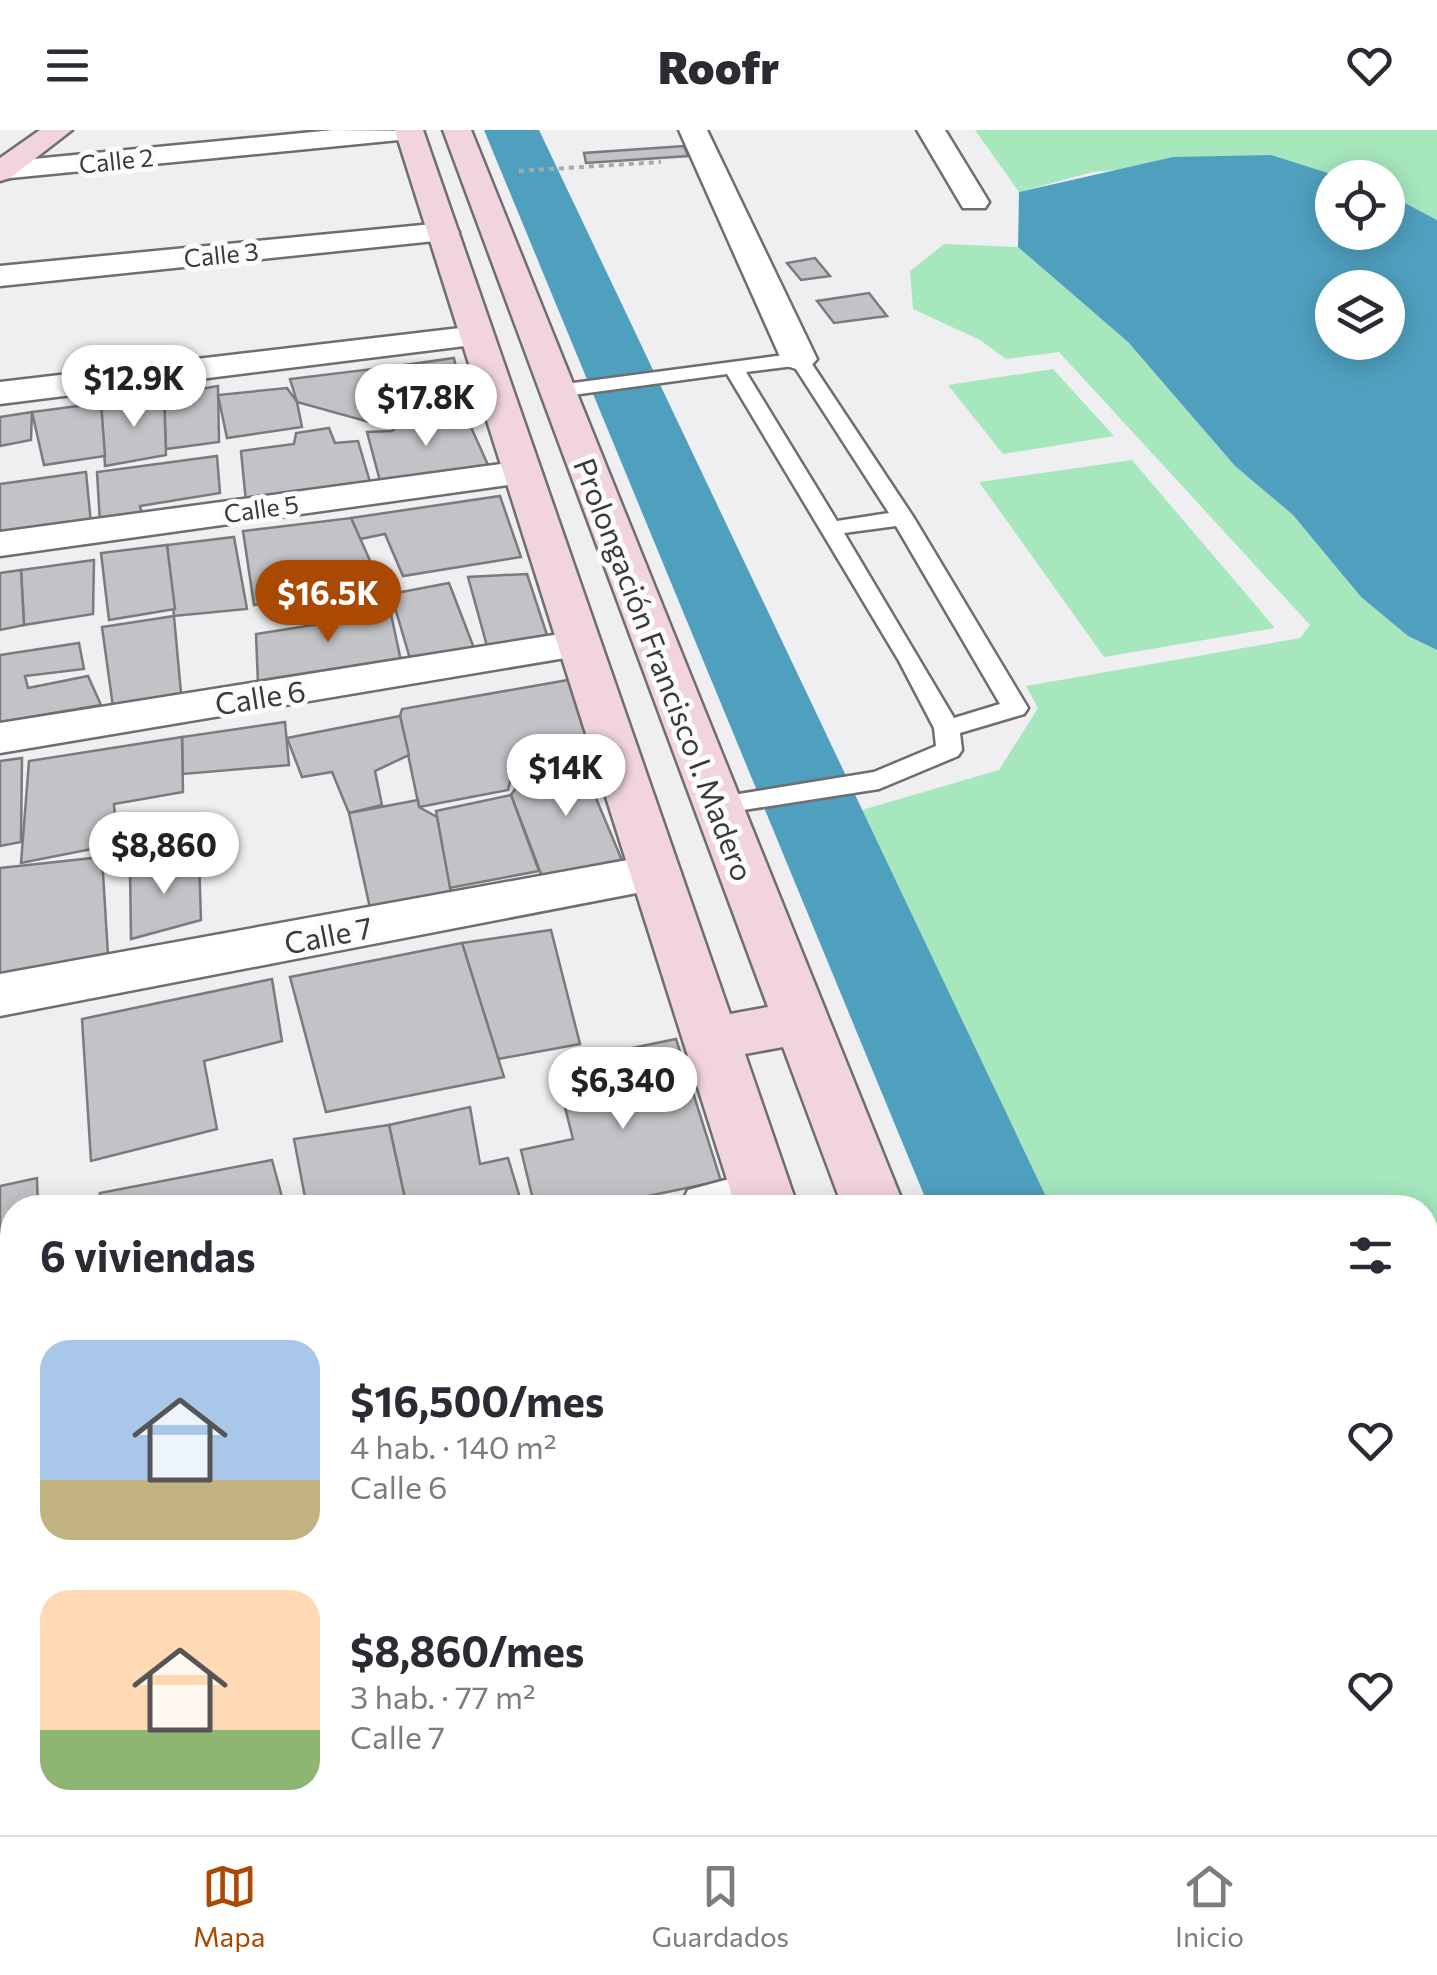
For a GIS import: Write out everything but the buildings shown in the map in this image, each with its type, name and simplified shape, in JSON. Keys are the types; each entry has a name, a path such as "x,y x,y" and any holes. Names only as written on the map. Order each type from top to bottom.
{"street":[{"name":"Prolongación Francisco I. Madero","path":"457,130 518,289 569,390 618,547 735,804 802,1022 869,1195"},
{"path":"692,130 799,359"},
{"path":"931,130 974,202"},
{"name":"Prolongación Francisco I. Madero","path":"409,131 710,1038 744,1195"},
{"name":"Calle 2","path":"1,167 409,131"},
{"path":"1,167 36,132"},
{"name":"Calle 3","path":"0,276 443,232"},
{"path":"462,292 518,289"},
{"path":"0,393 478,336"},
{"name":"Calle 5","path":"0,544 523,473"},
{"path":"550,555 618,547"},
{"name":"Calle 6","path":"0,738 579,644"},
{"name":"Calle 7","path":"0,995 655,873"},
{"path":"710,1038 802,1022"}],"lane":[{"path":"569,390 799,359 903,518 1015,708 948,728"},
{"path":"734,368 948,728 949,750 879,780 735,804"},
{"path":"831,528 903,518"}],"path":[{"path":"512,171 707,159"}],"green space":[{"path":"975,130 1437,130 1437,220 1405,203 1405,160 1315,160 1315,169 1271,155 1093,172 1019,192"},
{"path":"944,244 1018,247 1128,342 1235,466 1293,515 1361,597 1408,636 1437,650 1437,1195 1045,1195 862,810 999,770 1038,708 1026,686 1300,638 1310,625 1059,352 1006,359 980,340 913,309 910,271"},
{"path":"1053,369 1114,436 1003,454 948,385"},
{"path":"1132,460 1275,628 1104,657 979,482"}],"water":[{"path":"484,130 539,130 1045,1195 924,1195"},
{"path":"1271,155 1315,169 1315,250 1405,250 1405,203 1437,220 1437,650 1408,636 1361,597 1293,515 1235,466 1128,342 1018,247 1019,192 1173,157"}]}
